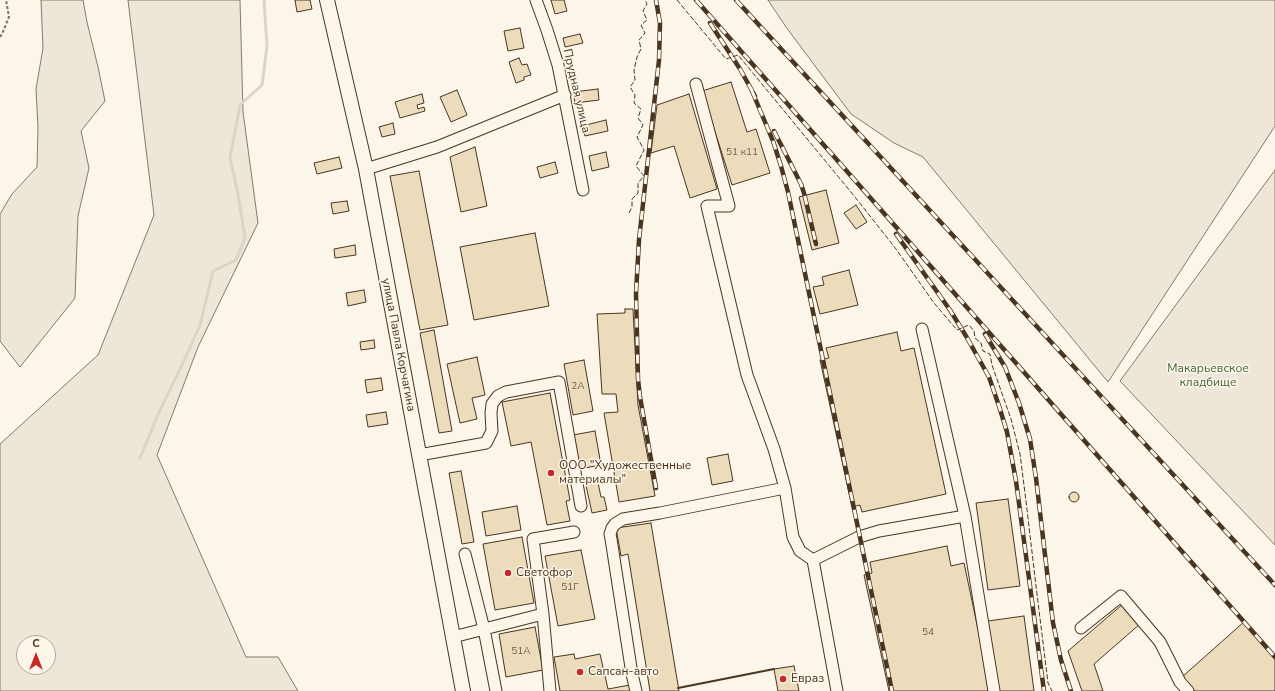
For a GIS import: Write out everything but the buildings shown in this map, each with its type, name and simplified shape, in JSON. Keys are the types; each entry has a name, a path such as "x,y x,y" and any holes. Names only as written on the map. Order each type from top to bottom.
{"main road":[{"name":"улица Павла Корчагина","path":"327,0 366,169 463,691"}],"street":[{"name":"Прудная улица","path":"536,0 553,49 565,95 583,190"},
{"path":"696,84 729,206 707,206 747,376 765,424 785,488 792,537 800,551 813,560 836,691"},
{"path":"366,169 437,147 565,95"},
{"path":"922,329 965,516 994,691"},
{"path":"419,455 486,443 492,430 492,404 498,396 506,392 559,382 581,506"},
{"path":"636,691 610,534 612,528 623,519 785,488"},
{"path":"813,560 859,537 879,531 965,516"},
{"path":"550,691 543,614 533,539 574,532"},
{"path":"465,554 484,629 496,691"},
{"path":"1081,628 1121,596 1160,642 1175,672 1188,691"},
{"path":"453,637 543,614"}],"path":[{"path":"0,36 9,17 6,0"}],"green space":[{"path":"41,0 83,0 105,101 81,131 89,168 78,216 75,298 20,367 0,341 0,214 12,194 37,167 38,128 36,89 43,48"},
{"path":"128,0 240,0 243,112 258,223 198,347 157,455 246,657 278,657 298,691 0,691 0,444 98,355 154,215"},
{"path":"768,0 1275,0 1275,126 1108,382 923,157 894,143 851,114 786,27"},
{"name":"Макарьевское кладбище","path":"1275,170 1275,545 1120,381"}],"waterway":[{"path":"140,458 159,412 200,325 213,271 236,260 245,238 238,194 230,158 240,105 262,85 267,46 264,0"}],"railway":[{"path":"656,0 660,23 659,60 639,240 636,293 638,379 656,488"},
{"path":"696,0 1275,657"},
{"path":"736,0 1275,585"},
{"path":"710,23 740,69 755,96"},
{"path":"752,91 773,141 788,192 892,691"},
{"path":"774,131 801,184 816,244"},
{"path":"896,234 950,310 966,336 989,377 999,406 1007,432 1016,481 1044,691"},
{"path":"985,334 1005,367 1019,403 1030,439 1053,623 1061,660 1071,691"}],"fence":[{"path":"629,213 632,207 632,199 638,193 638,183 644,176 636,166 644,150 637,137 643,125 638,118 641,109 634,103 635,95 630,87 635,80 634,70 637,57 641,49 639,40 645,33 641,25 647,20 643,11 647,4 645,0"},
{"path":"677,0 726,59 738,55 855,197 896,249 934,303 957,330 969,325 974,331 975,338 981,343 983,351 990,354 992,365 1011,419 1020,454 1048,683 1052,691"}],"wall":[{"path":"678,688 774,669"}],"place":[{"name":"ООО \"Художественные материалы\"","path":"551,473"},
{"name":"Светофор","path":"508,573"},
{"name":"Сапсан-авто","path":"580,672"},
{"name":"Евраз","path":"783,679"}]}
